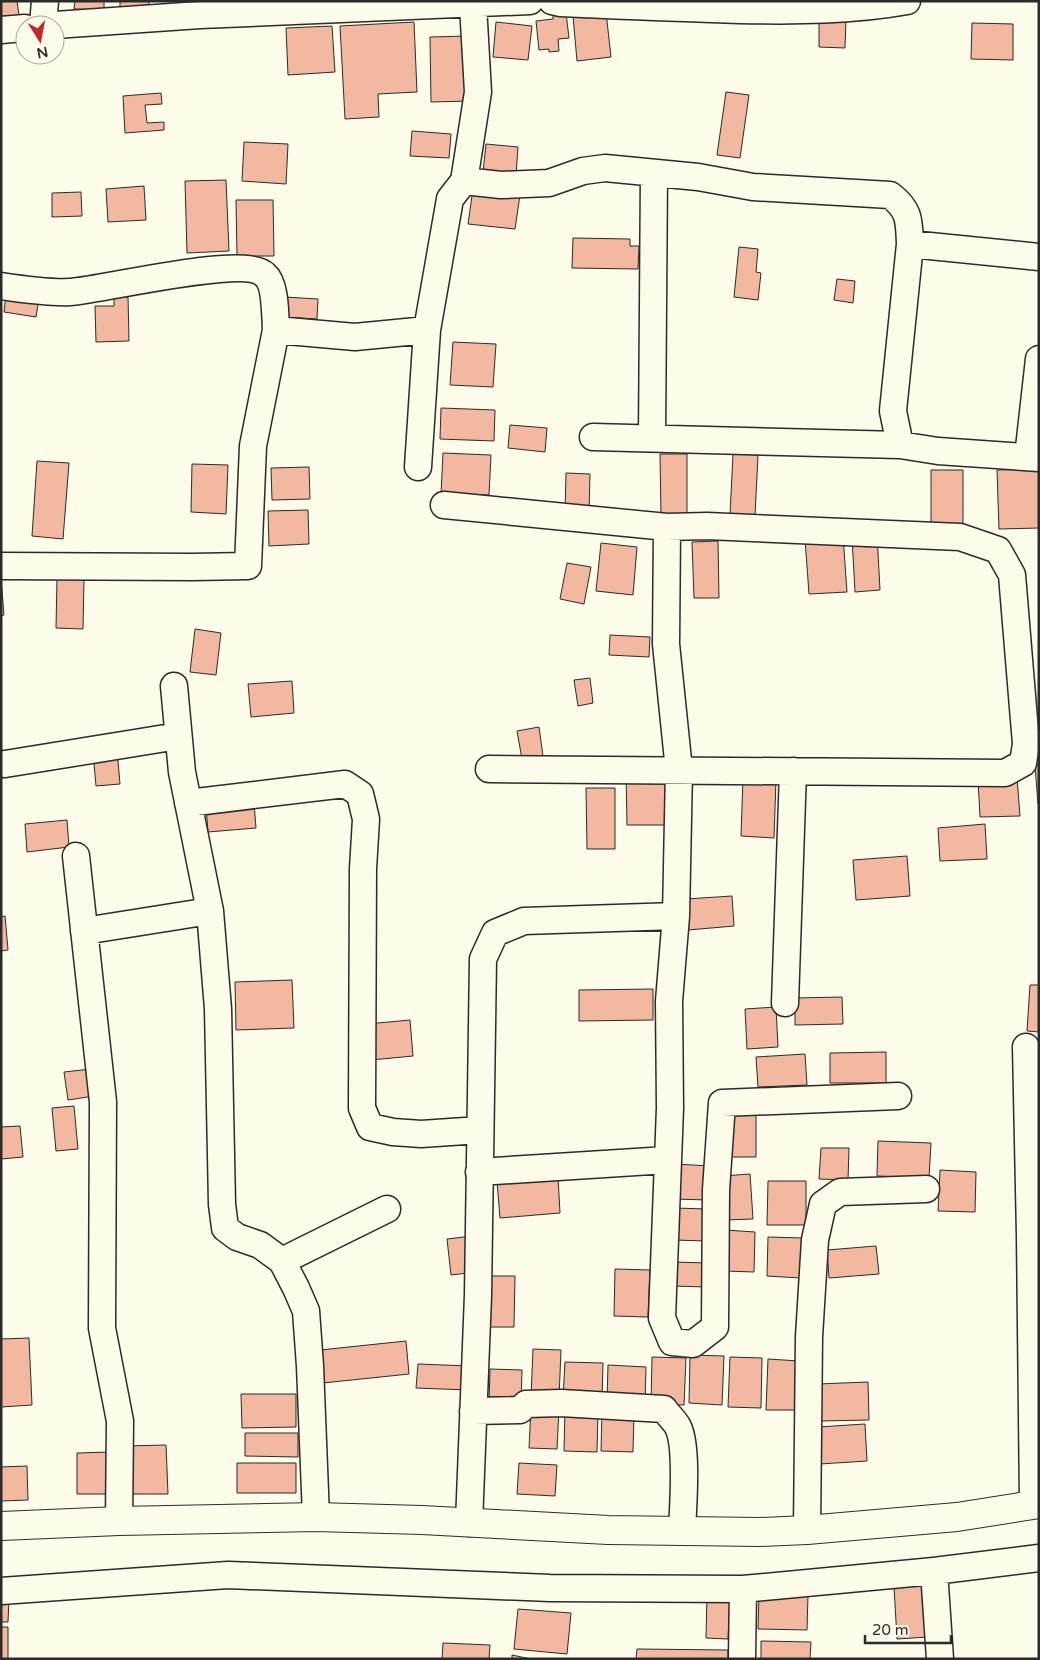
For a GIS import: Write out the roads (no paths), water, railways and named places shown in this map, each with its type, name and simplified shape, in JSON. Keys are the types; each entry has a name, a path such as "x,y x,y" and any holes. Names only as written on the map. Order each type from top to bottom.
{"street":[{"path":"44,15 45,1"},
{"path":"65,24 324,6 473,4 530,1"},
{"path":"552,1 561,3 870,8 908,1"},
{"path":"418,467 427,330 450,200 464,181 478,92 473,4"},
{"path":"1,30 15,29"},
{"path":"464,181 501,185 549,183 583,171 605,168 698,177 752,187 890,195 901,203 909,218 910,244 893,411 900,445"},
{"path":"652,438 654,173"},
{"path":"910,244 1039,257"},
{"path":"1,286 68,292 184,273 232,268 259,270 267,276 271,286 276,330 253,446 248,566 1,566"},
{"path":"276,330 355,337 427,330"},
{"path":"593,437 900,445 938,451 1033,458 1039,359"},
{"path":"444,505 667,527 707,526 960,538 998,550 1012,575 1026,744 1022,763 1005,773 490,769"},
{"path":"667,527 666,644 679,770 676,916 669,1001 670,1108 662,1318 672,1342 693,1344 715,1327 716,1190 722,1103 898,1096"},
{"path":"174,686 182,772 210,912 218,1009 222,1204 225,1228 237,1237 260,1245 282,1261 306,1311 316,1517"},
{"path":"5,764 178,736"},
{"path":"785,1003 793,771"},
{"path":"188,803 345,784 360,794 366,819 362,1108 370,1127 393,1132 421,1134 480,1130"},
{"path":"76,856 103,1102 102,1328 120,1421 119,1521"},
{"path":"84,931 210,912"},
{"path":"469,1523 478,1295 483,959 495,933 524,922 676,916"},
{"path":"1,1526 119,1521 316,1517 608,1530 760,1532 807,1530 957,1516 1036,1504 1026,1047"},
{"path":"479,1172 667,1160"},
{"path":"807,1530 809,1336 815,1240 823,1204 840,1192 926,1189"},
{"path":"282,1261 386,1209"},
{"path":"473,1412 520,1410 526,1404 561,1403 664,1409 678,1426 682,1438 684,1457 682,1531"},
{"path":"1,1591 228,1575 550,1588 743,1589 934,1571 1039,1558"},
{"path":"934,1571 940,1659"},
{"path":"742,1659 743,1589"}]}
